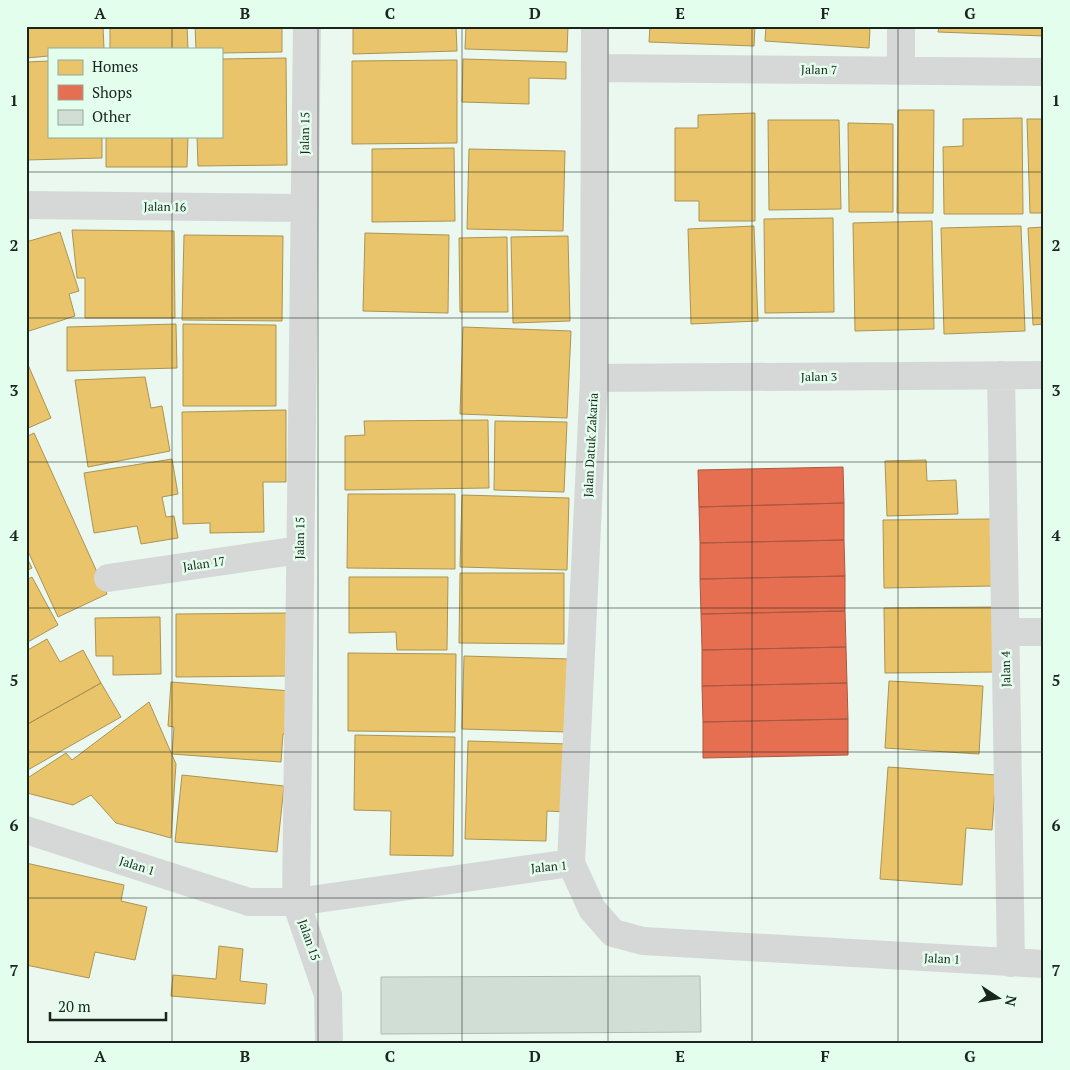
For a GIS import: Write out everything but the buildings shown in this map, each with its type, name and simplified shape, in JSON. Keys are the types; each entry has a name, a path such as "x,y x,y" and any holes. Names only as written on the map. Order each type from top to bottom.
{"street":[{"name":"Jalan 15","path":"307,26 296,902 328,995 329,1044"},
{"name":"Jalan Datuk Zakaria","path":"571,863 594,378 595,26"},
{"path":"901,26 901,70"},
{"name":"Jalan 7","path":"595,68 1044,72"},
{"name":"Jalan 16","path":"26,205 304,208"},
{"name":"Jalan 4","path":"1001,375 1012,963"},
{"name":"Jalan 3","path":"594,378 1044,375"},
{"name":"Jalan 17","path":"108,578 300,550"},
{"path":"1006,632 1044,632"},
{"name":"Jalan 1","path":"26,830 249,902 296,902 571,863 592,909 613,933 643,941 1044,964"}]}
